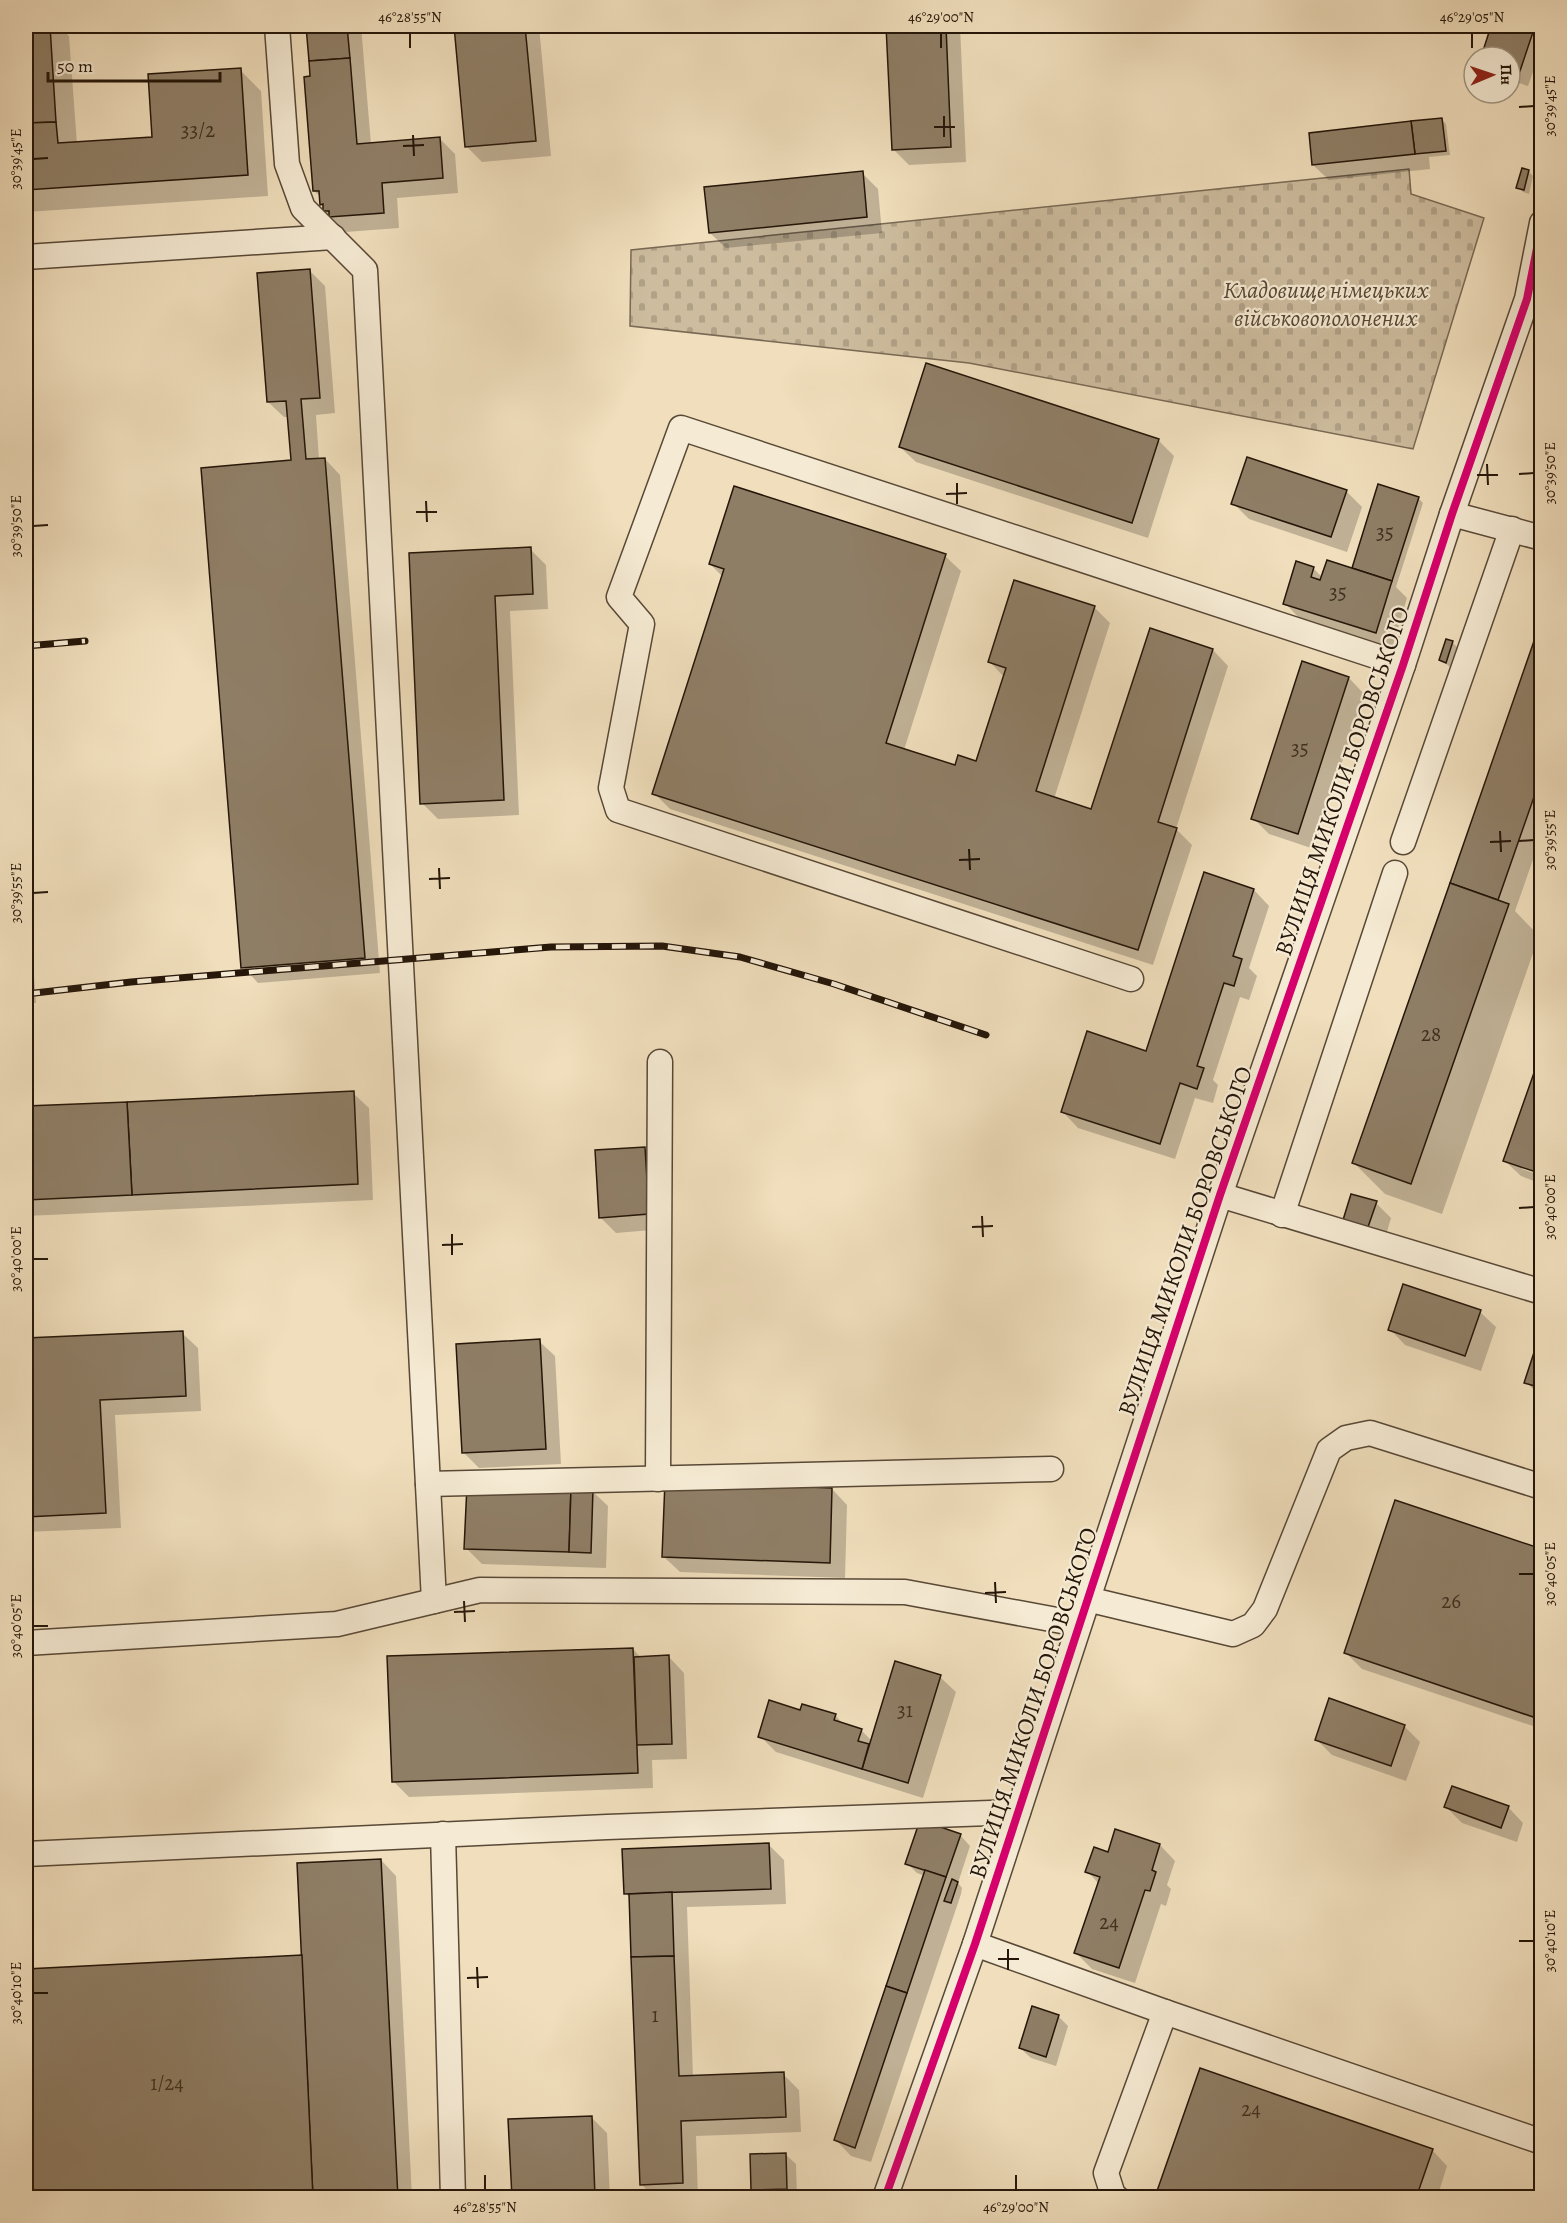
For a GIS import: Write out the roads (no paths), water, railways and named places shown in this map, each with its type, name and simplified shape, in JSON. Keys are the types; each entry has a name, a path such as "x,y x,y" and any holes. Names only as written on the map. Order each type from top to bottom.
{"street":[{"path":"277,26 287,164 303,208 365,270 434,1601"},
{"name":"ВУЛИЦЯ МИКОЛИ БОРОВСЬКОГО","path":"885,2198 975,1944 1220,1195 1527,299 1542,223"},
{"path":"26,257 333,237"},
{"name":"ВУЛИЦЯ МИКОЛИ БОРОВСЬКОГО","path":"1527,299 1542,276"},
{"path":"1131,980 618,810 611,788 642,624 619,597 681,428 1403,665"},
{"path":"1452,514 1542,538"},
{"path":"1403,842 1512,529"},
{"path":"1282,1215 1395,873"},
{"path":"658,1479 660,1062"},
{"path":"1220,1195 1542,1292"},
{"path":"1087,1599 1233,1634 1253,1625 1265,1609 1329,1450 1346,1438 1370,1432 1542,1487"},
{"path":"428,1485 1051,1469"},
{"path":"26,1643 337,1624 480,1590 904,1592 1078,1624"},
{"path":"26,1854 443,1834 1018,1812"},
{"path":"443,1834 453,2198"},
{"path":"975,1944 1542,2142"},
{"path":"1117,2198 1113,2195 1106,2174 1165,2012"}],"railway":[{"path":"26,646 85,641"},
{"path":"26,994 131,982 551,947 662,946 740,957 834,984 986,1035"}],"park label":[{"name":"Кладовище німецьких військовополонених","path":"1326,304"}]}
